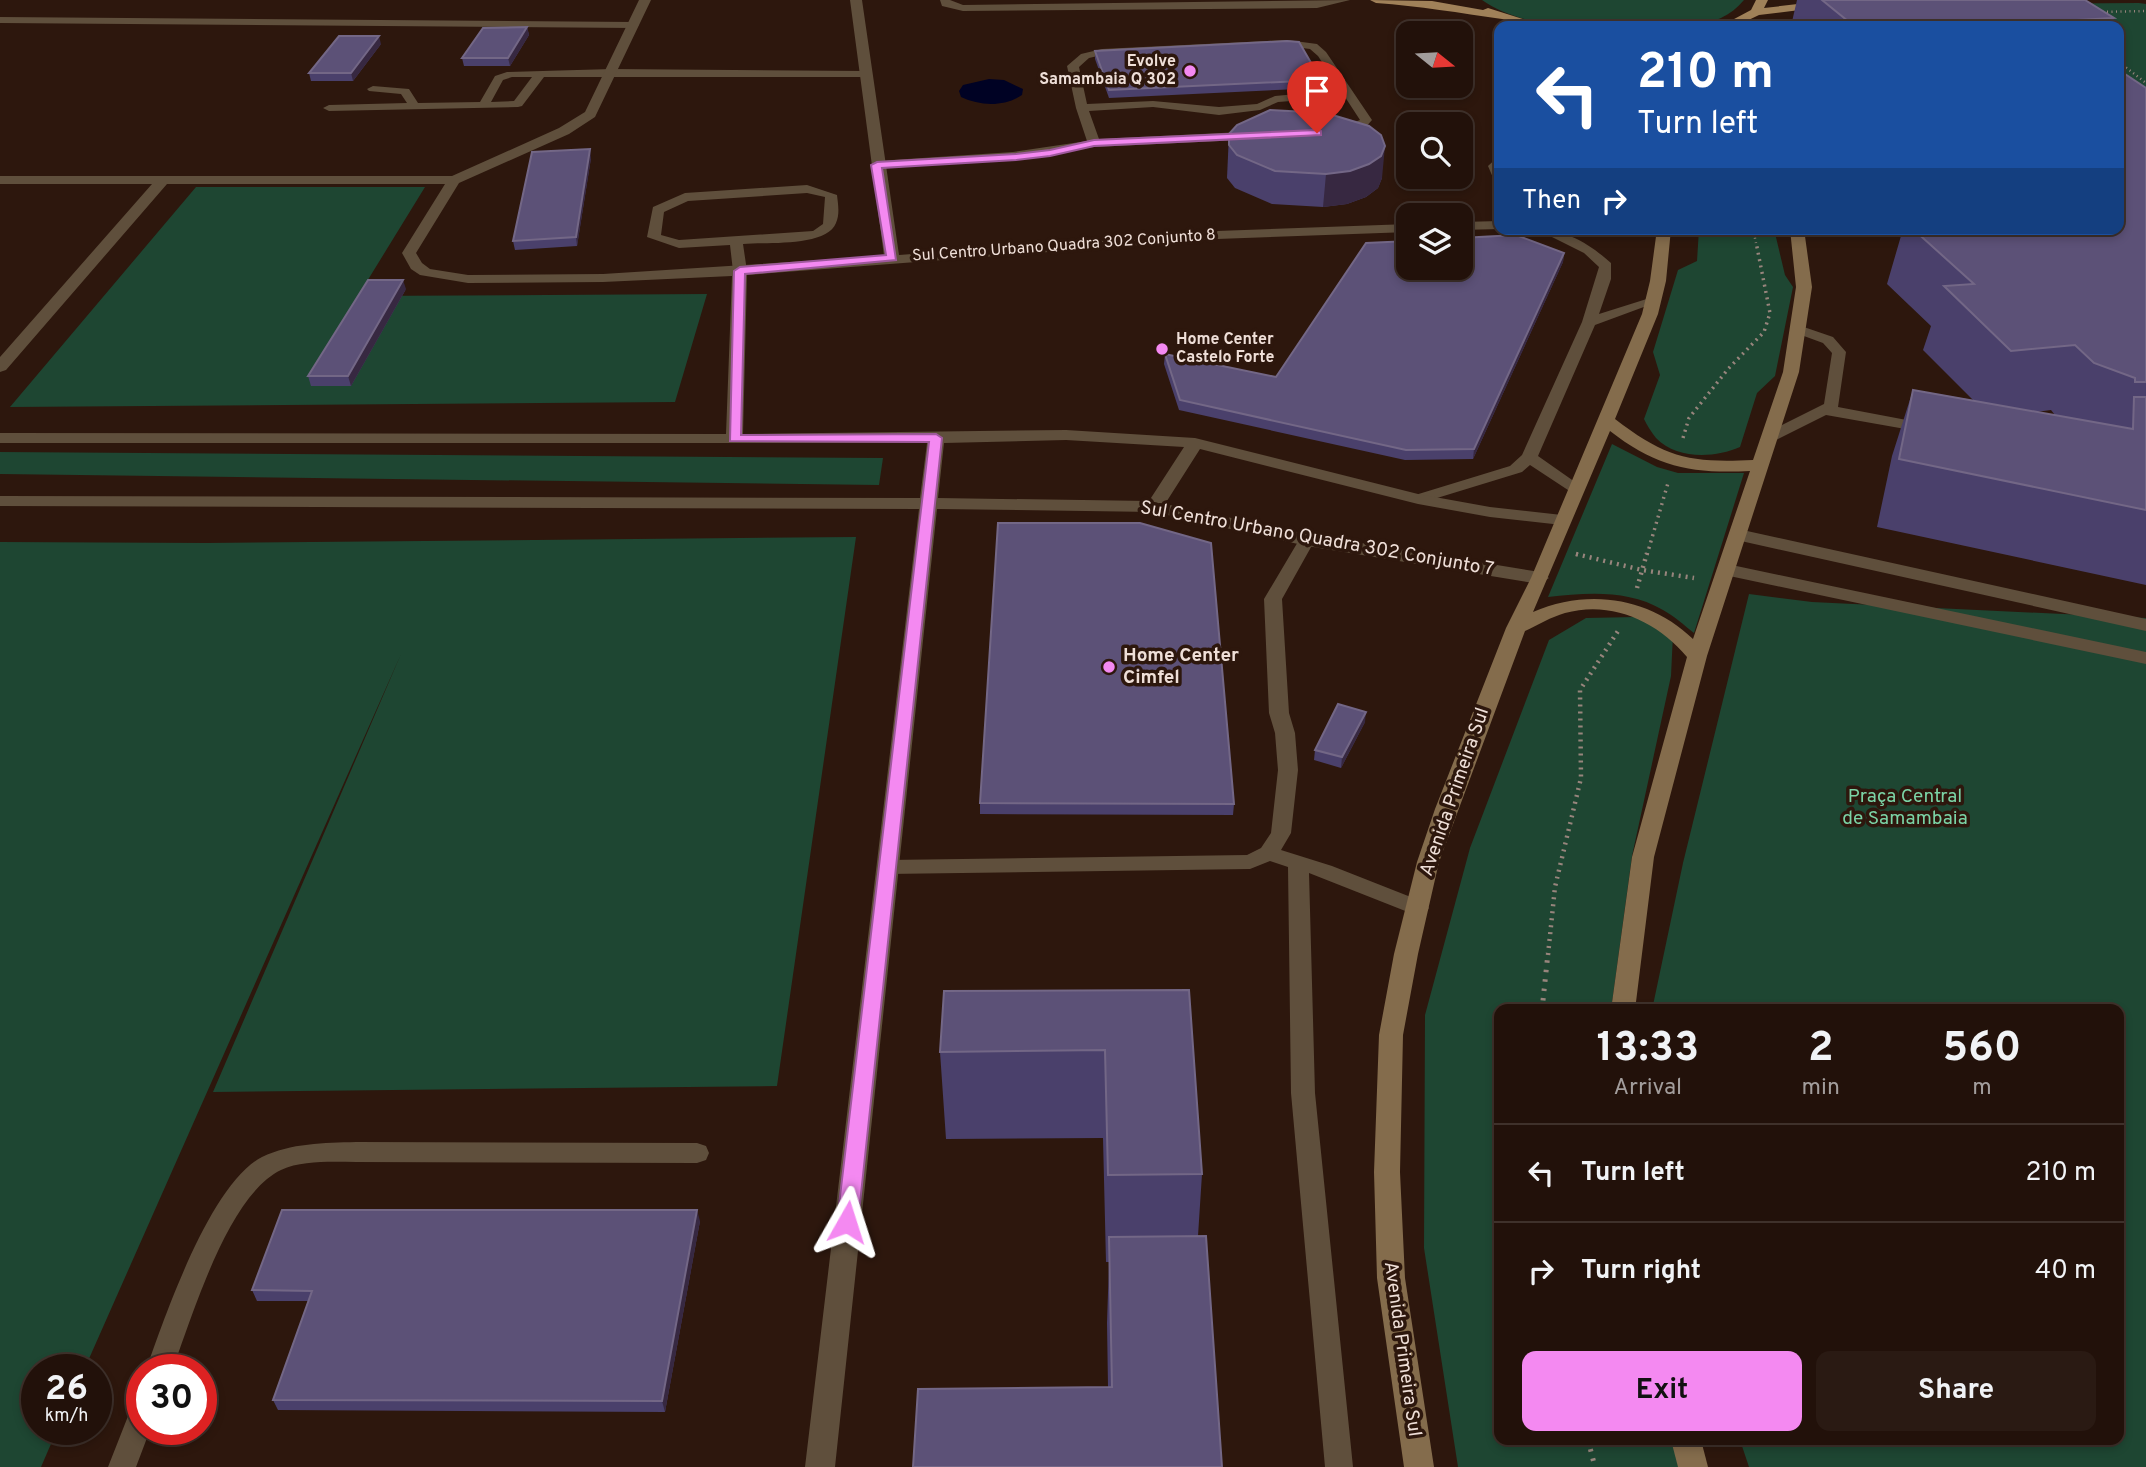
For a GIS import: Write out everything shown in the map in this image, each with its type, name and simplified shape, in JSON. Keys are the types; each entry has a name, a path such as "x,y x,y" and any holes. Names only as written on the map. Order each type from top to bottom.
{"main road":[{"path":"1376,0 1432,4 1516,21"},
{"path":"1468,0 1500,16"},
{"path":"1756,12 1762,0"},
{"path":"1739,21 1756,12 1835,4"},
{"name":"Avenida Primeira Sul","path":"1419,1467 1391,1278 1387,1172 1391,1035 1428,862 1446,809 1516,628 1540,578 1650,314 1658,281 1663,235"},
{"path":"1624,1004 1643,857 1697,656 1791,372 1804,287 1796,235"},
{"path":"1606,420 1647,452 1674,463 1715,467 1761,465"},
{"path":"1516,628 1563,608 1593,605 1625,608 1648,614 1669,625 1697,656"},
{"path":"1687,1445 1693,1467"}],"street":[{"path":"0,180 454,180 580,122 590,114 645,0"},
{"path":"856,0 892,258"},
{"path":"0,367 164,179"},
{"name":"Sul Centro Urbano Quadra 302 Conjunto 8","path":"454,180 409,253 416,266 425,272 468,279 603,278 740,271 1217,235 1396,228"},
{"path":"1473,226 1494,225"},
{"path":"734,439 740,271"},
{"path":"0,438 734,439 1066,435 1195,443 1418,499 1490,512 1562,520"},
{"path":"820,1467 936,438"},
{"path":"1154,507 1195,443"},
{"name":"Sul Centro Urbano Quadra 302 Conjunto 7","path":"0,501 927,503 1154,507 1307,540 1540,578"},
{"path":"1738,535 2146,625"},
{"path":"1727,570 2146,657"}],"lane":[{"path":"945,0 946,4 963,8 1304,6 1345,0"},
{"path":"0,20 634,25"},
{"path":"877,165 1016,157 1094,143 1345,131 1360,127 1366,120 1322,54 1313,46 1300,43 1102,52 1085,56 1073,66 1082,108 1094,143"},
{"path":"485,105 484,101 499,78 511,74 865,74"},
{"path":"329,108 518,104 540,74"},
{"path":"373,89 405,91 414,105"},
{"path":"1082,108 1153,104 1219,111 1260,107 1275,99 1346,93"},
{"path":"807,189 831,195 831,223 826,230 816,235 736,240 665,242 654,237 658,210 685,197 706,195 807,189"},
{"path":"1418,499 1516,469 1529,457 1588,322 1606,266 1589,250 1555,235"},
{"path":"736,240 740,271"},
{"path":"1588,322 1653,301"},
{"path":"1770,437 1826,410 1833,401 1839,352 1828,340 1798,329"},
{"path":"1826,410 1939,430"},
{"path":"1529,457 1577,489"},
{"path":"887,867 1251,862 1268,853 1281,833 1287,770 1285,733 1279,713 1273,599 1307,540"},
{"path":"1268,853 1418,908"},
{"path":"1298,862 1303,1094 1339,1467"},
{"path":"166,1354 221,1219 244,1186 262,1169 283,1159 311,1153 356,1152 697,1153"},
{"path":"122,1467 130,1445"}],"path":[{"path":"2094,12 2146,11"},
{"path":"2124,66 2146,83"},
{"path":"1589,1445 1595,1467"}],"green space":[{"path":"1482,0 1744,0 1714,21 1534,21 1504,12"},
{"path":"1989,4 2146,4 2146,148 2124,133 2124,21 2017,21"},
{"path":"196,187 425,187 358,296 707,294 675,402 10,407"},
{"path":"1699,235 1775,235 1785,275 1793,287 1775,376 1757,393 1740,447 1708,455 1685,453 1665,445 1654,436 1644,419 1660,375 1653,352 1678,270 1697,261"},
{"path":"1612,444 1657,467 1678,473 1744,473 1694,633 1667,612 1635,599 1606,594 1548,597"},
{"path":"0,452 883,458 879,485 0,474"},
{"path":"856,537 777,1086 213,1092 401,654 91,1354 21,1354 21,1445 51,1445 41,1467 0,1467 0,542 206,543"},
{"name":"Praça Central de Samambaia","path":"1749,594 1812,602 2146,618 2146,1467 1749,1467 1742,1445 2124,1445 2124,1004 1653,1004 1683,863"},
{"path":"1636,617 1673,634 1671,676 1632,856 1612,1004 1494,1004 1494,1445 1679,1445 1685,1467 1458,1467 1424,1248 1425,1015 1470,848 1549,640 1586,618"}],"water":[{"path":"989,79 1004,80 1023,89 1022,95 1008,102 992,104 961,97 959,91 963,85"}],"building":[{"path":"1822,0 2085,0 2114,18 2057,21 1848,21"},
{"path":"527,27 508,58 462,58 483,28"},
{"path":"339,36 379,36 351,73 309,73"},
{"path":"1299,42 1321,80 1109,90 1095,51"},
{"path":"2124,73 2146,88 2146,382 2135,382 2135,378 2094,363 2075,345 2011,351 1944,286 1974,284 1920,235 2124,235"},
{"path":"1270,110 1326,113 1369,126 1381,135 1385,146 1381,156 1350,171 1326,174 1275,171 1237,155 1229,145 1229,134 1237,125"},
{"path":"590,149 576,237 513,241 532,152"},
{"path":"1516,235 1564,253 1474,449 1406,450 1180,400 1165,354 1276,377 1366,243 1396,242 1396,280 1473,280 1473,237"},
{"path":"368,280 403,280 348,376 308,376"},
{"path":"1913,390 2133,429 2134,397 2146,397 2146,510 1899,459"},
{"path":"998,523 1140,523 1211,543 1234,804 980,803"},
{"path":"1338,704 1366,712 1342,757 1315,750"},
{"path":"1189,990 1202,1174 1108,1175 1105,1050 940,1052 944,991"},
{"path":"282,1210 697,1210 662,1401 273,1400 312,1291 252,1290"},
{"path":"1206,1236 1222,1467 913,1467 918,1389 1112,1387 1109,1237"}],"place":[{"name":"Evolve Samambaia Q 302","path":"1190,71"},
{"name":"Home Center Castelo Forte","path":"1162,349"},
{"name":"Home Center Cimfel","path":"1109,667"}],"route":[{"path":"847,1222 936,438 734,439 740,271 892,258 877,165 1016,157 1094,143 1317,133"}]}
